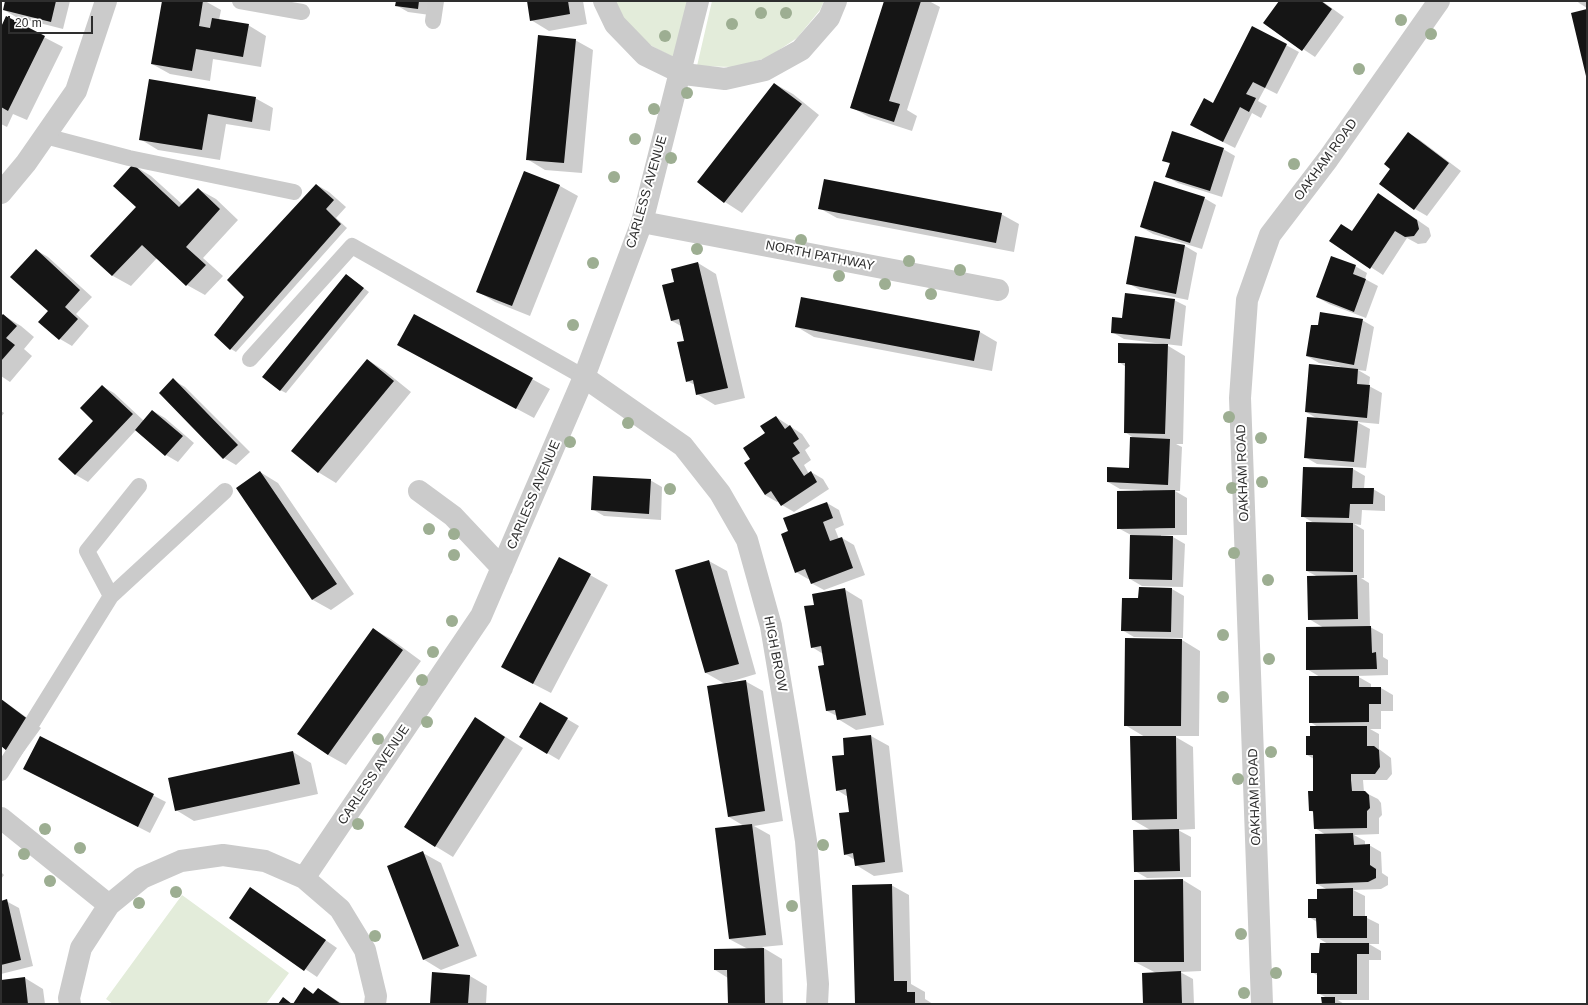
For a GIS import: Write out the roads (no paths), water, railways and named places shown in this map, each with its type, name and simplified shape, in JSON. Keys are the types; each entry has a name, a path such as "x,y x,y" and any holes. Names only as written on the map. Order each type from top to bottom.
{"street":[{"path":"1,193 26,162 76,91 106,1"},
{"path":"604,1 615,24 645,55 684,74 725,79 765,70 801,50 828,18 836,1"},
{"name":"CARLESS AVENUE","path":"304,878 481,616 584,377 642,222 698,1"},
{"name":"OAKHAM ROAD","path":"1262,1004 1240,398 1247,300 1270,235 1328,159 1439,1"},
{"name":"NORTH PATHWAY","path":"642,222 998,290"},
{"name":"HIGH BROW","path":"584,377 683,446 720,493 747,540 770,626 806,841 818,984 817,1004"},
{"path":"419,491 453,516 502,568"},
{"path":"1,818 109,905"},
{"path":"70,1004 69,998 81,948 109,905 142,878 181,861 223,855 265,861 304,878 340,909 365,950 376,996 376,1004"}],"lane":[{"path":"240,1 302,12"},
{"path":"432,21 436,1"},
{"path":"44,136 129,158 294,192"},
{"path":"250,359 352,246 584,377"},
{"path":"111,596 87,551 139,486"},
{"path":"1,773 111,596 225,491"}]}
